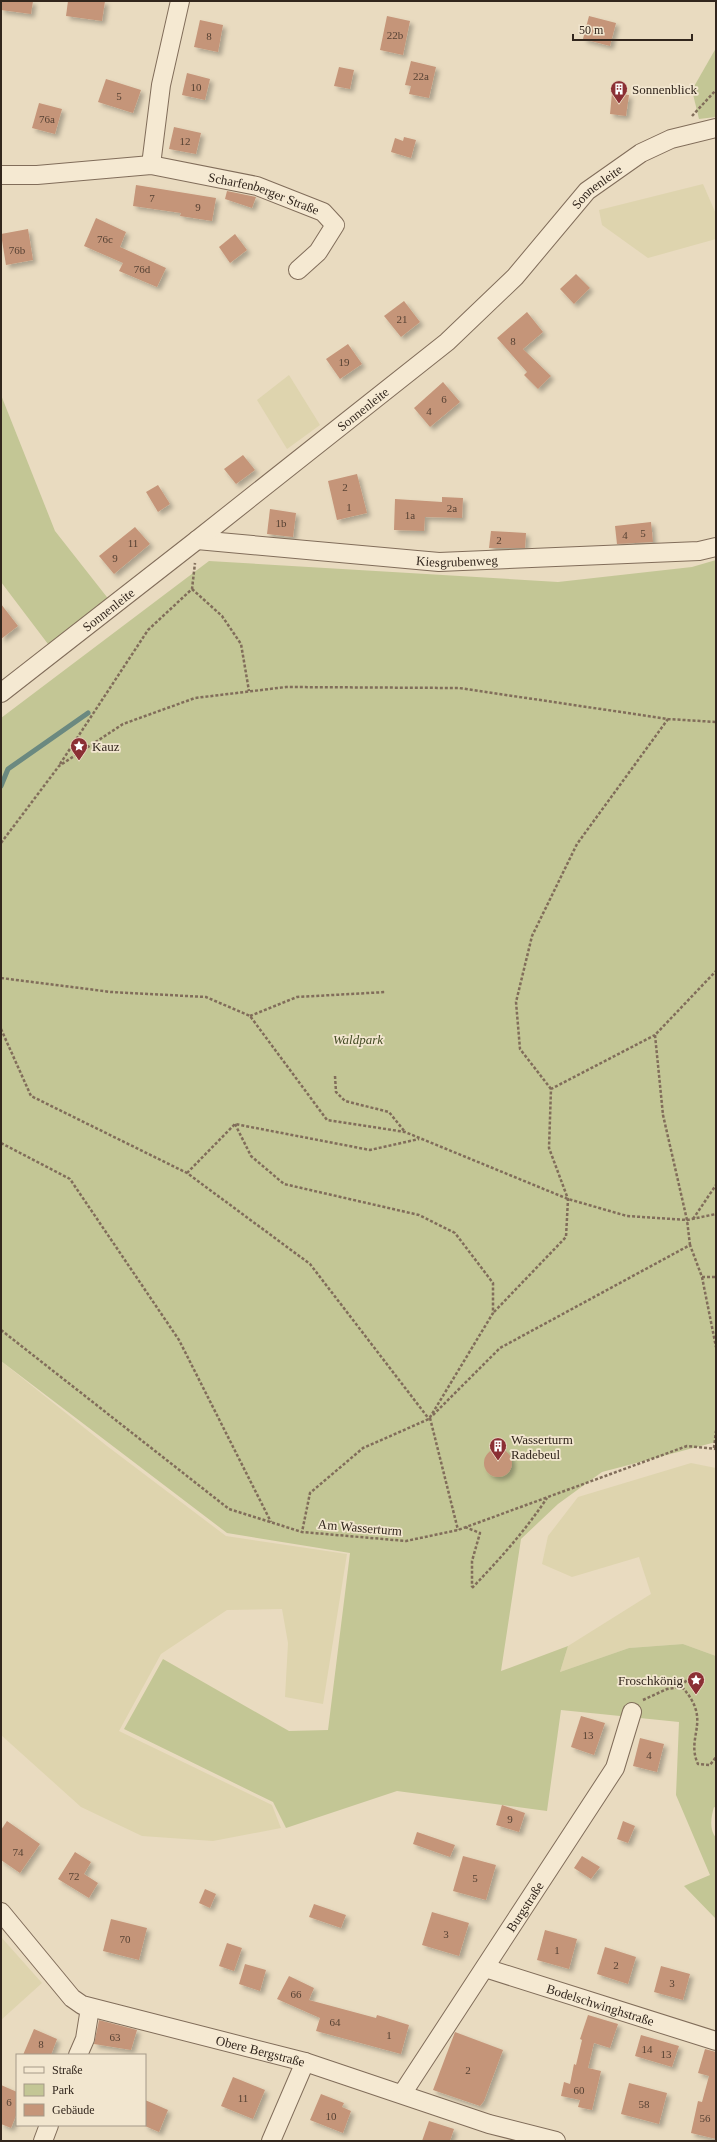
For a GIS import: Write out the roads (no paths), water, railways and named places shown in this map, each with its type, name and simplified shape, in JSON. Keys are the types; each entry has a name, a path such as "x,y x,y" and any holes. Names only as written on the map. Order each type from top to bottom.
{"street":[{"path":"151,165 161,85 180,1"},
{"name":"Sonnenleite","path":"1,692 197,540 447,342 515,277 588,191 641,153 671,139 716,128"},
{"name":"Scharfenberger Straße","path":"1,176 37,175 151,165 257,186 323,212 335,225 318,252 298,270"},
{"name":"Kiesgrubenweg","path":"197,540 439,562 699,551 716,547"},
{"name":"Burgstraße","path":"402,2094 486,1968 615,1768 632,1712"},
{"name":"Obere Bergstraße","path":"1,1912 72,1998 90,2008 305,2062 489,2124 556,2141"},
{"name":"Bodelschwinghstraße","path":"486,1968 716,2041"},
{"path":"78,2054 85,2039 90,2008"},
{"path":"272,2141 305,2062"},
{"path":"43,2141 49,2126"}],"waterway":[{"path":"1,786 8,769 88,713"}],"place":[{"name":"Sonnenblick","path":"619,104"},
{"name":"Kauz","path":"79,761"},
{"name":"Wasserturm Radebeul","path":"498,1461"},
{"name":"Froschkönig","path":"696,1695"}],"park label":[{"name":"Waldpark","path":"358,1039"}]}
